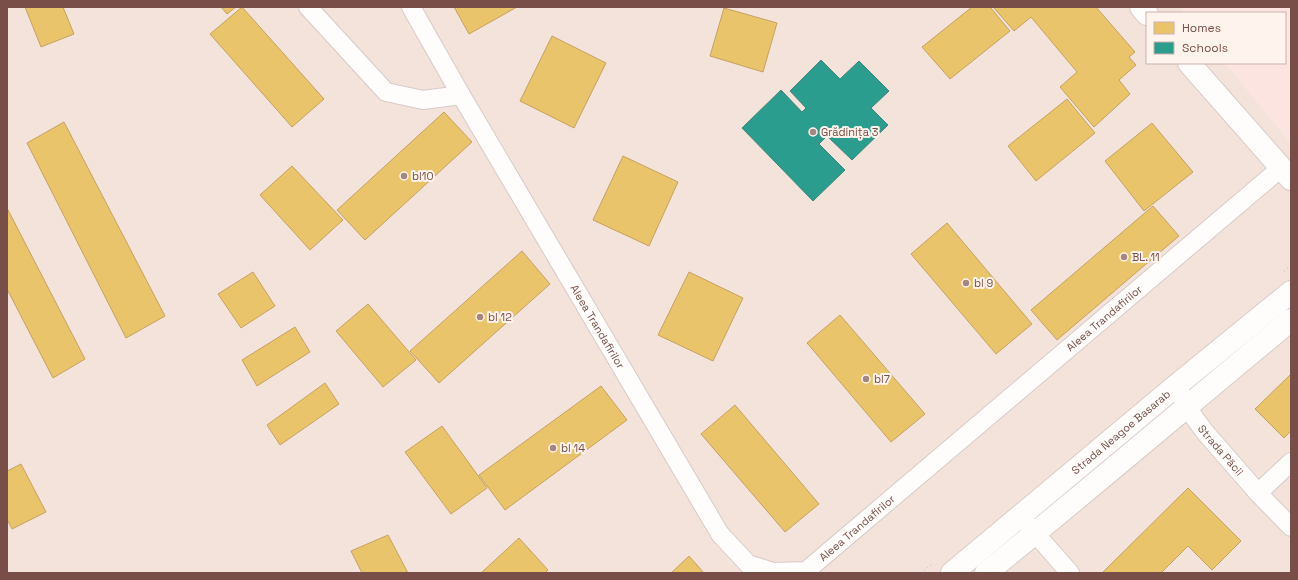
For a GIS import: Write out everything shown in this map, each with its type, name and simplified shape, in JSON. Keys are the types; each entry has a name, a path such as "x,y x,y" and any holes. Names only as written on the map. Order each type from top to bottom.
{"street":[{"path":"308,7 386,92 423,100 461,95"},
{"name":"Aleea Trandafirilor","path":"411,7 461,95 720,534 753,569 773,572 808,572 1286,174"},
{"path":"1190,64 1286,174"},
{"name":"Strada Neagoe Basarab","path":"952,573 1177,384 1291,292"},
{"name":"Strada Neagoe Basarab","path":"986,573 1110,472 1186,406 1291,320"},
{"name":"Strada Păcii","path":"1177,384 1186,406 1204,431 1291,528"},
{"path":"1258,493 1291,462"},
{"path":"1020,516 1070,573"}],"shaded area":[{"path":"7,7 1291,7 1291,573 7,573"},
{"path":"1180,7 1291,7 1291,144 1226,64 1286,64 1286,12 1184,12"}],"building: Homes":[{"path":"25,7 63,7 74,34 41,47"},
{"path":"221,7 236,7 227,14"},
{"path":"242,7 324,99 292,127 210,34"},
{"path":"454,7 517,7 469,34"},
{"path":"972,7 990,7 1010,31 950,79 922,47"},
{"path":"993,7 1096,7 1135,52 1129,57 1136,65 1119,80 1130,94 1094,127 1060,87 1077,72 1031,17 1014,31"},
{"path":"724,8 777,23 763,72 710,56"},
{"path":"552,36 606,63 574,128 520,101"},
{"path":"1067,99 1095,133 1036,181 1008,146"},
{"name":"bl10","path":"444,112 472,142 365,240 337,210"},
{"path":"64,122 165,316 126,338 27,143"},
{"path":"1152,123 1193,172 1144,211 1105,161"},
{"path":"623,156 678,182 649,246 593,220"},
{"path":"292,166 343,220 310,250 260,195"},
{"name":"BL. 11","path":"1153,206 1179,236 1057,340 1031,310"},
{"path":"7,208 85,359 53,378 7,289"},
{"name":"bl 9","path":"947,223 1032,324 996,354 911,254"},
{"name":"bl 12","path":"522,251 550,284 439,383 410,351"},
{"path":"253,272 275,306 241,328 218,294"},
{"path":"689,272 743,298 713,361 658,335"},
{"path":"368,304 416,360 383,387 336,331"},
{"name":"bl7","path":"840,315 925,414 891,442 807,343"},
{"path":"295,327 310,352 257,386 242,360"},
{"path":"1291,374 1291,431 1284,438 1255,409"},
{"path":"325,383 339,404 280,445 267,425"},
{"name":"bl 14","path":"601,386 627,420 505,510 479,475"},
{"path":"735,405 819,504 785,532 701,434"},
{"path":"442,426 487,488 451,514 405,452"},
{"path":"21,464 46,512 12,529 7,519 7,471"},
{"path":"1188,488 1241,541 1212,570 1188,546 1161,573 1102,573"},
{"path":"388,535 408,573 362,573 351,551"},
{"path":"519,538 548,570 545,573 481,573"},
{"path":"689,556 704,573 671,573"}],"building: Schools":[{"name":"Grădinița 3","path":"821,60 840,79 859,61 889,91 871,108 888,125 852,160 827,136 819,144 845,170 813,201 742,128 781,90 802,112 806,108 790,91"}],"place":[{"name":"Grădinița 3","path":"813,132"},
{"name":"bl10","path":"404,176"},
{"name":"BL. 11","path":"1124,257"},
{"name":"bl 9","path":"966,283"},
{"name":"bl 12","path":"480,317"},
{"name":"bl7","path":"866,379"},
{"name":"bl 14","path":"553,448"}]}
